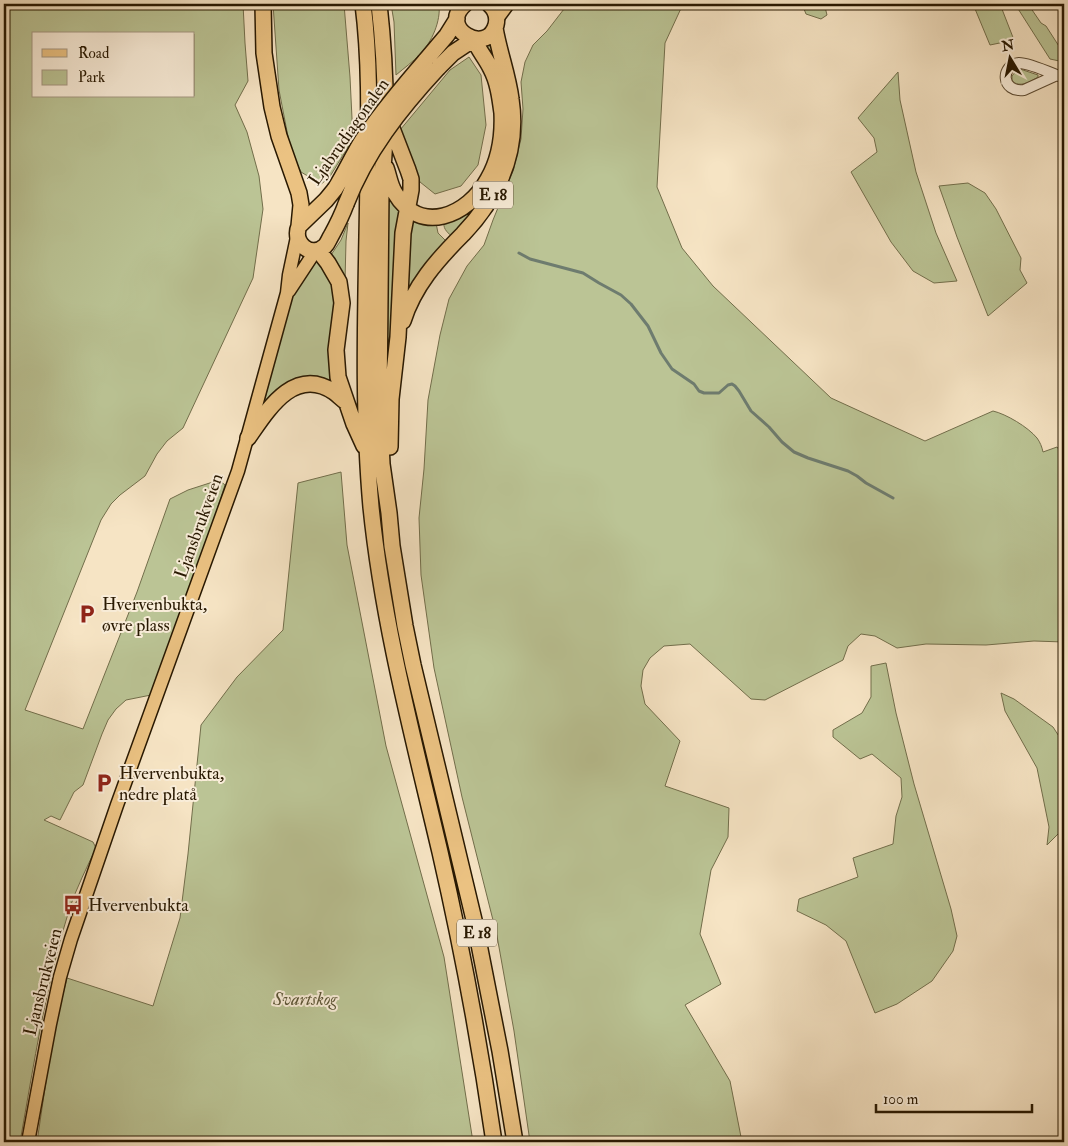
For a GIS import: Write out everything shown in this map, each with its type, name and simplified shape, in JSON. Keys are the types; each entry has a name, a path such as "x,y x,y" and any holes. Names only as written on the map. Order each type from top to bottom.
{"highway":[{"path":"262,4 264,52 271,98 279,136 299,193 301,227"},
{"name":"E 18","path":"363,4 369,112 366,365 368,453 375,542 389,630 404,704 457,928 481,1054 494,1142"},
{"name":"E 18","path":"379,4 385,112 381,190 379,403 380,448 384,485 394,560 407,634 477,933 500,1051 515,1142"},
{"name":"E 18","path":"398,337 408,306 420,283 484,209 492,198 506,166 512,139 513,113 499,48 495,11 489,4"},
{"name":"Ljabrudiagonalen","path":"329,238 339,222 361,170 432,64 458,10"},
{"name":"E 18","path":"458,10 458,24 464,34 474,39 486,37 492,33 496,24"},
{"name":"Ljabrudiagonalen","path":"301,227 336,189 349,163 397,94 432,64 474,39"},
{"name":"E 18","path":"384,160 392,189 408,209 416,214 425,217 440,217 456,212 479,192 494,166 500,146 502,114 492,69 478,49 474,39"},
{"name":"E 18","path":"385,112 411,179 411,190 403,233 398,337 391,399 389,513"},
{"path":"301,227 316,218 324,222 329,229 329,238"},
{"name":"E 18","path":"301,227 302,246 306,249 317,250 325,246 329,238"},
{"name":"E 18","path":"317,250 339,282 342,303 337,336 338,377 354,424 368,453"},
{"path":"248,438 270,408 284,393 294,388 312,384 322,386 334,392 346,402"}],"main road":[{"path":"496,24 508,4"},
{"name":"Ljansbrukveien","path":"28,1142 50,1024 69,945 232,490 287,293 289,275 301,227"},
{"name":"Ljansbrukveien","path":"287,293 317,250"}],"green space":[{"path":"4,4 243,4 248,81 235,105 247,132 259,176 263,209 253,278 183,428 167,441 157,454 145,476 111,504 101,520 25,710 83,729 137,592 170,499 188,490 219,480 225,485 151,695 126,700 116,709 108,720 83,785 74,792 60,820 51,816 44,820 93,842 96,848 70,907 54,965 41,1024 20,1142 4,1142"},
{"path":"273,4 344,4 353,139 329,178 321,184 301,172 291,152 279,90"},
{"path":"391,4 439,4 439,17 435,31 428,44 417,57 396,75 394,22"},
{"path":"566,4 683,4 665,43 657,187 682,248 713,286 831,398 925,441 993,411 1023,425 1038,440 1043,452 1057,447 1064,456 1064,642 1034,641 986,645 926,644 897,648 875,636 861,634 848,646 843,660 765,700 751,699 690,644 664,646 650,658 643,670 641,686 645,704 680,741 665,786 729,808 728,837 711,870 700,934 721,984 685,1005 730,1081 742,1142 530,1142 514,1031 497,936 462,797 434,668 421,575 419,518 428,400 440,335 449,299 467,266 484,245 513,171 521,139 523,109 521,82 525,62 533,45 547,31"},
{"path":"791,4 828,4 825,7 827,15 821,19 806,14 804,9 799,6 796,8"},
{"path":"973,4 1000,4 1014,40 990,45"},
{"path":"1015,4 1028,4 1041,23 1046,26 1064,54 1064,62 1050,59"},
{"path":"492,41 507,101 508,137 502,164 492,190 477,212 453,238 445,230 444,223 464,213 484,193 493,179 504,145 506,110 503,93 497,73 482,46"},
{"path":"469,57 481,75 486,125 478,165 461,186 435,194 420,182 409,158 400,130 450,70"},
{"path":"1020,69 1038,75 1038,77 1025,84 1015,83 1012,81 1012,76"},
{"path":"898,72 900,100 916,172 936,233 957,281 934,283 913,271 891,242 851,172 877,152 874,138 858,118"},
{"path":"968,183 985,193 996,209 1021,258 1020,270 1027,283 988,316 939,186"},
{"path":"385,192 402,211 392,335 386,365"},
{"path":"409,216 436,223 438,233 448,243 405,299"},
{"path":"348,223 345,282 331,255 341,240"},
{"path":"316,261 322,265 336,290 335,385 327,383 263,406 290,301 294,292"},
{"name":"Svartskog","path":"341,472 347,545 386,746 444,957 473,1142 37,1142 53,1034 67,978 153,1006 180,918 201,725 237,677 283,630 298,483"},
{"path":"886,663 896,713 914,784 951,909 957,936 953,951 932,981 897,1004 875,1013 846,941 826,925 797,911 799,899 858,877 853,858 893,844 896,816 902,797 901,778 872,754 860,759 833,737 833,730 862,713 871,697 871,666"},
{"path":"1001,693 1014,699 1053,727 1064,744 1064,828 1047,845 1049,827 1037,768 1005,711"}],"waterway":[{"path":"519,253 530,259 583,273 621,295 631,304 648,326 661,353 672,369 694,384 699,391 719,393 732,384 739,391 751,411 794,452 848,471 893,498"}],"place":[{"name":"Hvervenbukta, øvre plass","path":"87,614"},
{"name":"Hvervenbukta, nedre platå","path":"104,783"},
{"name":"Hvervenbukta","path":"73,905"}]}
